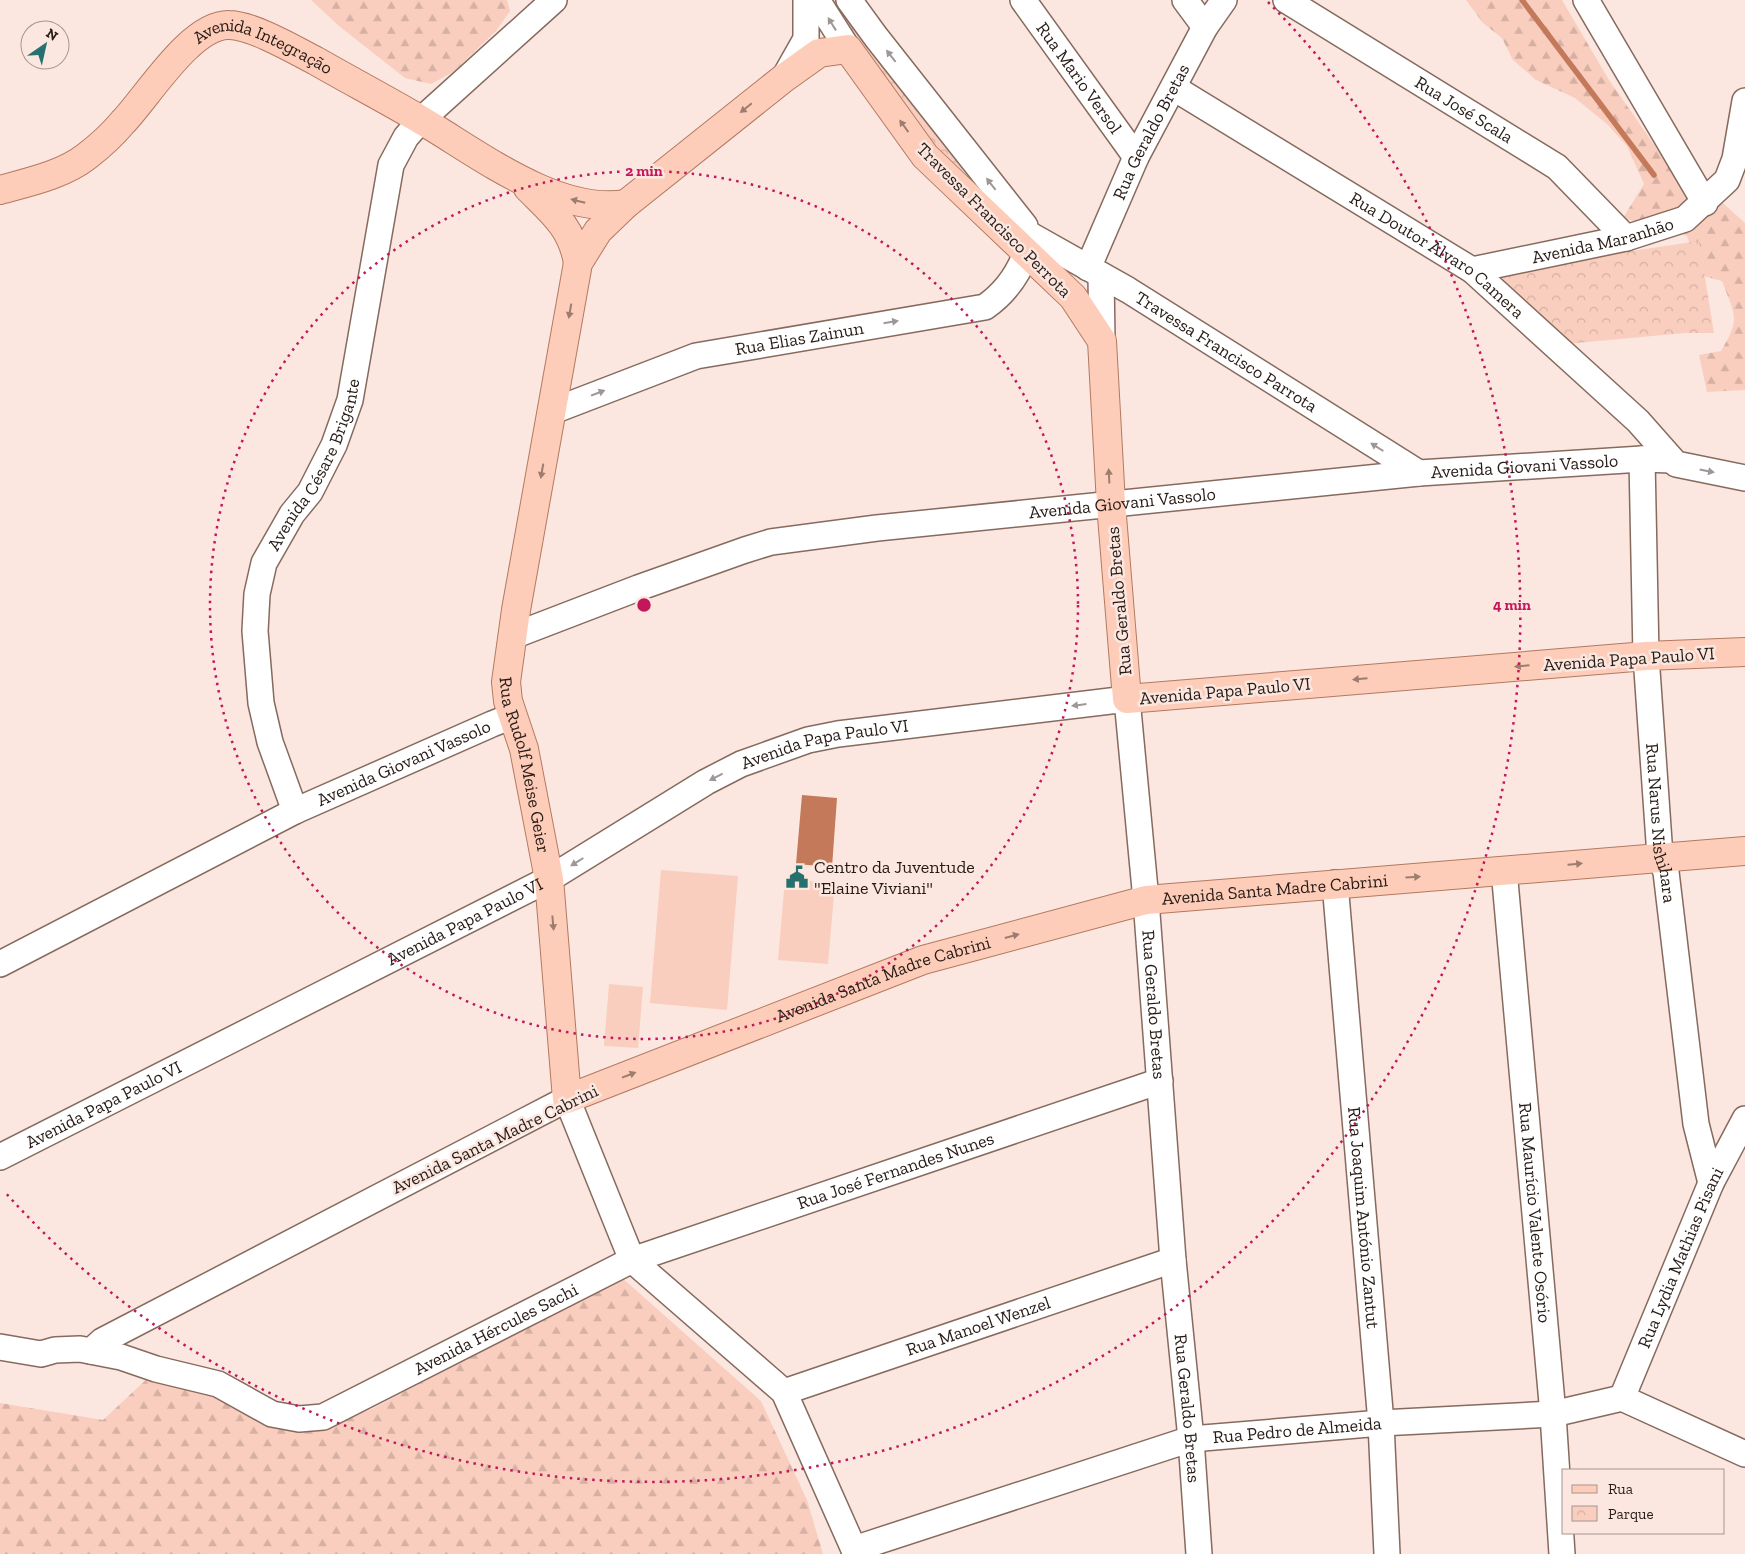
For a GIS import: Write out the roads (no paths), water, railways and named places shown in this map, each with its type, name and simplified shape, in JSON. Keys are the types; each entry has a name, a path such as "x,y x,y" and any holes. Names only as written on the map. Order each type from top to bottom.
{"main road":[{"name":"Avenida Integração","path":"0,190 48,177 86,157 123,123 187,45 206,32 229,25 257,33 291,48 421,120 522,181 579,203 610,206 626,204"},
{"path":"578,263 598,231 626,204 784,78 819,53 848,49"},
{"name":"Travessa Francisco Perrota","path":"848,49 925,156 973,203 1029,244 1072,297 1102,341"},
{"name":"Avenida Integração","path":"522,181 566,228 575,245 578,263"},
{"name":"Rua Rudolf Meise Geier","path":"567,1099 549,879 524,749 512,716 506,682 578,263"},
{"name":"Rua Geraldo Bretas","path":"1102,341 1110,504 1127,699"},
{"name":"Avenida Papa Paulo VI","path":"1127,699 1646,656 1745,652"},
{"name":"Avenida Santa Madre Cabrini","path":"567,1099 924,960 1146,900 1660,856 1745,851"}],"street":[{"name":"Avenida Césare Brigante","path":"295,812 270,742 261,703 254,631 257,594 264,563 292,514 310,492 334,445 355,377 391,166 406,136 421,120 554,0"},
{"path":"784,78 806,39 806,0"},
{"name":"Travessa Francisco Perrota","path":"817,0 848,49"},
{"name":"Travessa Francisco Perrota","path":"850,0 1029,244"},
{"name":"Rua Mario Versol","path":"1023,0 1136,157"},
{"path":"1185,0 1205,27"},
{"name":"Rua Geraldo Bretas","path":"1102,341 1095,272 1136,157 1205,27 1224,0"},
{"name":"Rua José Scala","path":"1286,0 1557,167 1626,238"},
{"path":"1586,0 1705,203"},
{"name":"Rua Doutor Álvaro Camera","path":"1174,88 1472,270 1638,421 1672,460"},
{"name":"Avenida Maranhão","path":"1472,270 1626,238 1685,219 1705,203 1736,184 1735,159 1745,101"},
{"name":"Travessa Francisco Parrota","path":"1029,244 1095,272 1418,473"},
{"name":"Rua Elias Zainun","path":"553,411 696,356 985,307 994,301 1015,278 1029,244"},
{"name":"Avenida Giovani Vassolo","path":"513,636 665,578 771,542 877,528 1418,473 1493,470 1642,459 1672,460 1681,466 1745,478"},
{"name":"Rua Narus Nishihara","path":"1642,459 1646,656 1660,856 1666,872 1696,1124 1711,1183"},
{"name":"Rua Geraldo Bretas","path":"1127,699 1146,900 1173,1260 1191,1439 1198,1554"},
{"name":"Avenida Papa Paulo VI","path":"0,1157 549,879 706,782 740,764 808,740 865,731 1127,699"},
{"name":"Avenida Giovani Vassolo","path":"0,964 295,812 512,716"},
{"name":"Rua Maurício Valente Osório","path":"1504,870 1553,1414 1562,1554"},
{"name":"Rua Joaquim António Zantut","path":"1335,883 1381,1423 1387,1554"},
{"name":"Rua José Fernandes Nunes","path":"632,1260 1160,1081"},
{"name":"Rua Rudolf Meise Geier","path":"567,1099 632,1260"},
{"name":"Avenida Santa Madre Cabrini","path":"91,1351 102,1341 567,1099"},
{"name":"Rua Lydia Mathias Pisani","path":"1622,1398 1711,1183 1745,1119"},
{"path":"632,1260 784,1392 855,1551"},
{"name":"Avenida Hércules Sachi","path":"0,1347 41,1354 55,1350 91,1351 122,1357 156,1369 218,1384 272,1414 299,1418 323,1417 632,1260"},
{"name":"Rua Manoel Wenzel","path":"784,1392 1173,1260"},
{"path":"1622,1398 1745,1454"},
{"name":"Rua Pedro de Almeida","path":"855,1551 1191,1439 1381,1423 1553,1414 1622,1398"}],"waterway":[{"path":"1522,0 1654,175"}],"place":[{"name":"Centro da Juventude \"Elaine Viviani\"","path":"797,877"}]}
